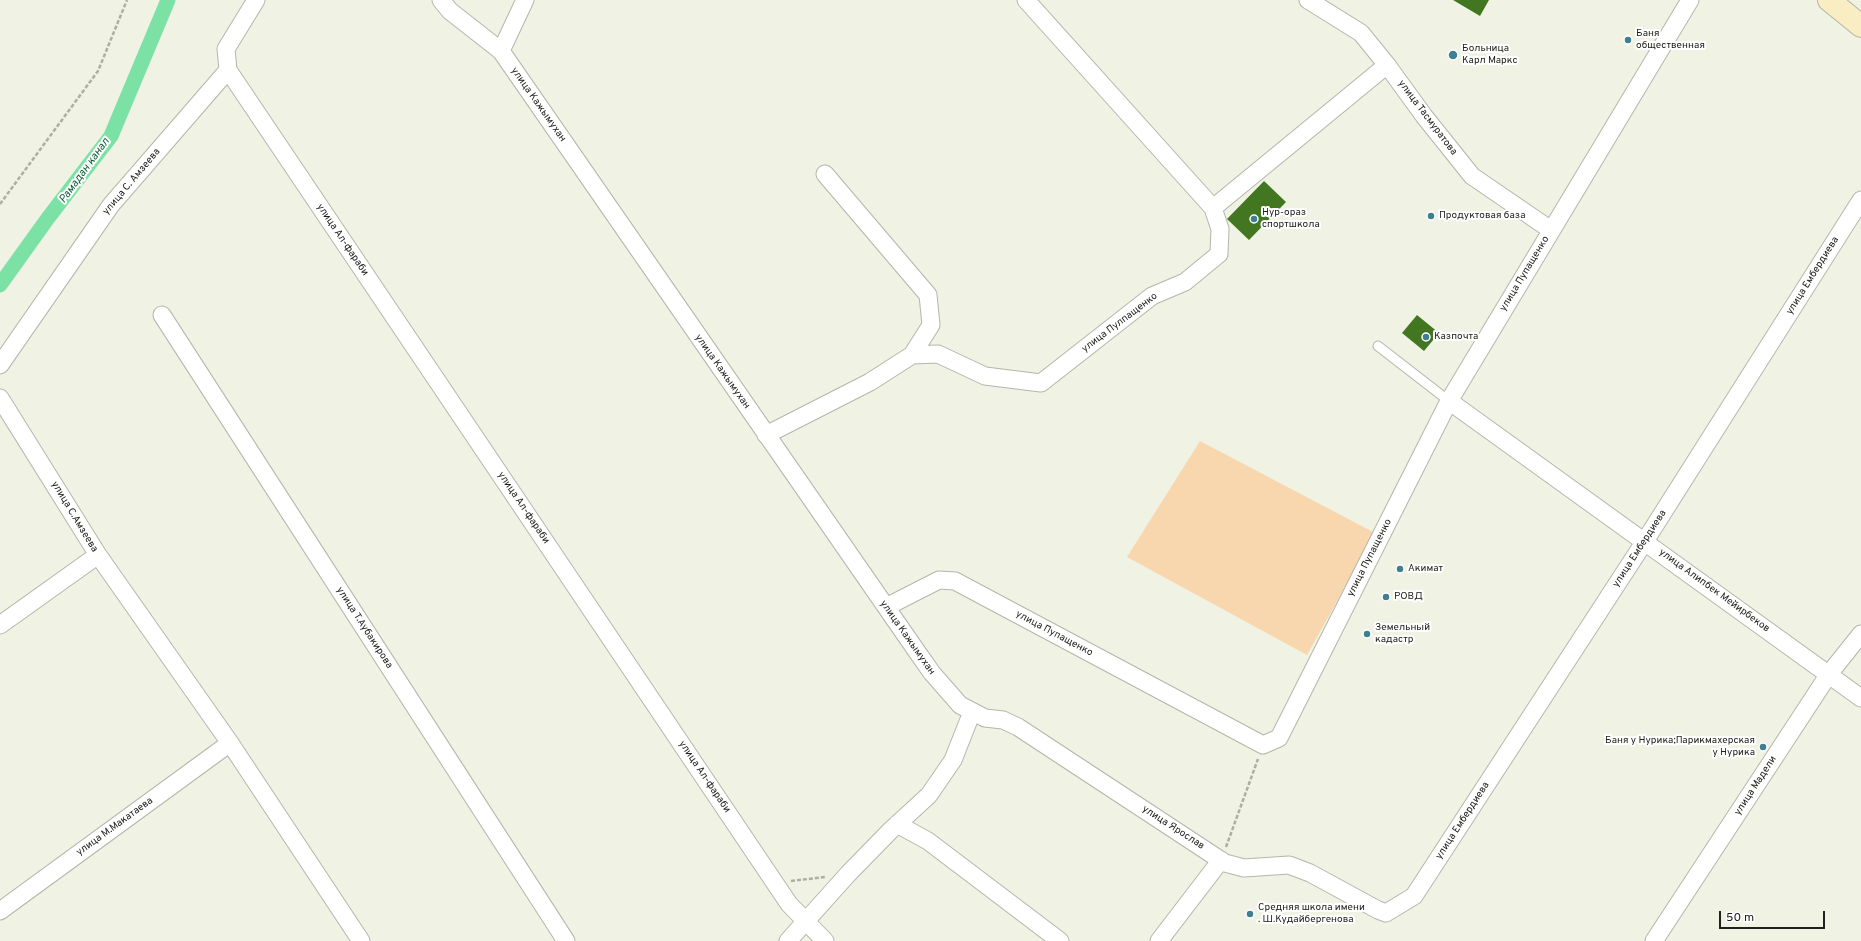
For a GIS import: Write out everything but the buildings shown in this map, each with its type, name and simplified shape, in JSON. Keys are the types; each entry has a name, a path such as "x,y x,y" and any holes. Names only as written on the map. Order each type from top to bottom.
{"main road":[{"path":"1829,0 1861,26"}],"street":[{"path":"228,70 226,49 256,0"},
{"name":"улица Кажымухан","path":"441,0 450,11 501,51 932,673 947,690"},
{"path":"501,51 525,0"},
{"name":"улица Пулпащенко","path":"912,355 938,354 985,376 1041,383 1152,296 1185,282 1219,254 1220,228 1213,208 1026,0"},
{"name":"улица Тасмуратова","path":"1308,0 1361,33 1472,176 1551,230"},
{"name":"улица Пупащенко","path":"886,607 939,580 955,581 1263,745 1280,738 1449,401 1690,0"},
{"path":"1213,208 1387,65"},
{"name":"улица С. Амзеева","path":"0,365 111,205 228,70"},
{"name":"улица Ал-фараби","path":"228,70 789,904 825,941"},
{"path":"766,435 870,382 912,355 931,325 928,295 825,174"},
{"name":"улица Ембердиева","path":"1414,896 1645,541 1861,200"},
{"name":"улица Т.Аубакирова","path":"162,315 566,941"},
{"name":"улица С.Амзеева","path":"0,398 98,555 0,626"},
{"name":"улица Алипбек Мейирбеков","path":"1449,401 1861,698"},
{"path":"98,555 230,743 361,941"},
{"name":"улица Мадели","path":"1654,941 1829,674 1861,634"},
{"name":"улица Ярослав","path":"947,690 960,705 972,712 985,718 1003,720 1018,726 1225,863 1244,868 1289,866 1310,873 1386,913 1414,896"},
{"path":"788,941 848,874 897,824 929,795 953,760 972,712"},
{"name":"улица М.Макатаева","path":"0,911 230,743"},
{"path":"897,824 928,841 1060,941"},
{"path":"1160,941 1221,860"}],"lane":[{"path":"1378,346 1449,401"}],"path":[{"path":"0,204 98,71 127,0"},
{"path":"1221,860 1263,745"},
{"path":"775,883 848,874"}],"shaded area":[{"path":"1200,441 1375,533 1307,655 1127,557"}],"waterway":[{"name":"Рамадан канал","path":"0,285 48,218 111,136 168,0"}],"place":[{"name":"Баня общественная","path":"1628,40"},
{"name":"Больница Карл Маркс","path":"1453,55"},
{"name":"Продуктовая база","path":"1431,216"},
{"name":"Нур-ораз спортшкола","path":"1254,219"},
{"name":"Казпочта","path":"1426,337"},
{"name":"Акимат","path":"1400,569"},
{"name":"РОВД","path":"1386,597"},
{"name":"Земельный кадастр","path":"1367,634"},
{"name":"Баня у Нурика;Парикмахерская у Нурика","path":"1763,747"},
{"name":"Средняя школа имени . Ш.Кудайбергенова","path":"1250,914"}]}
